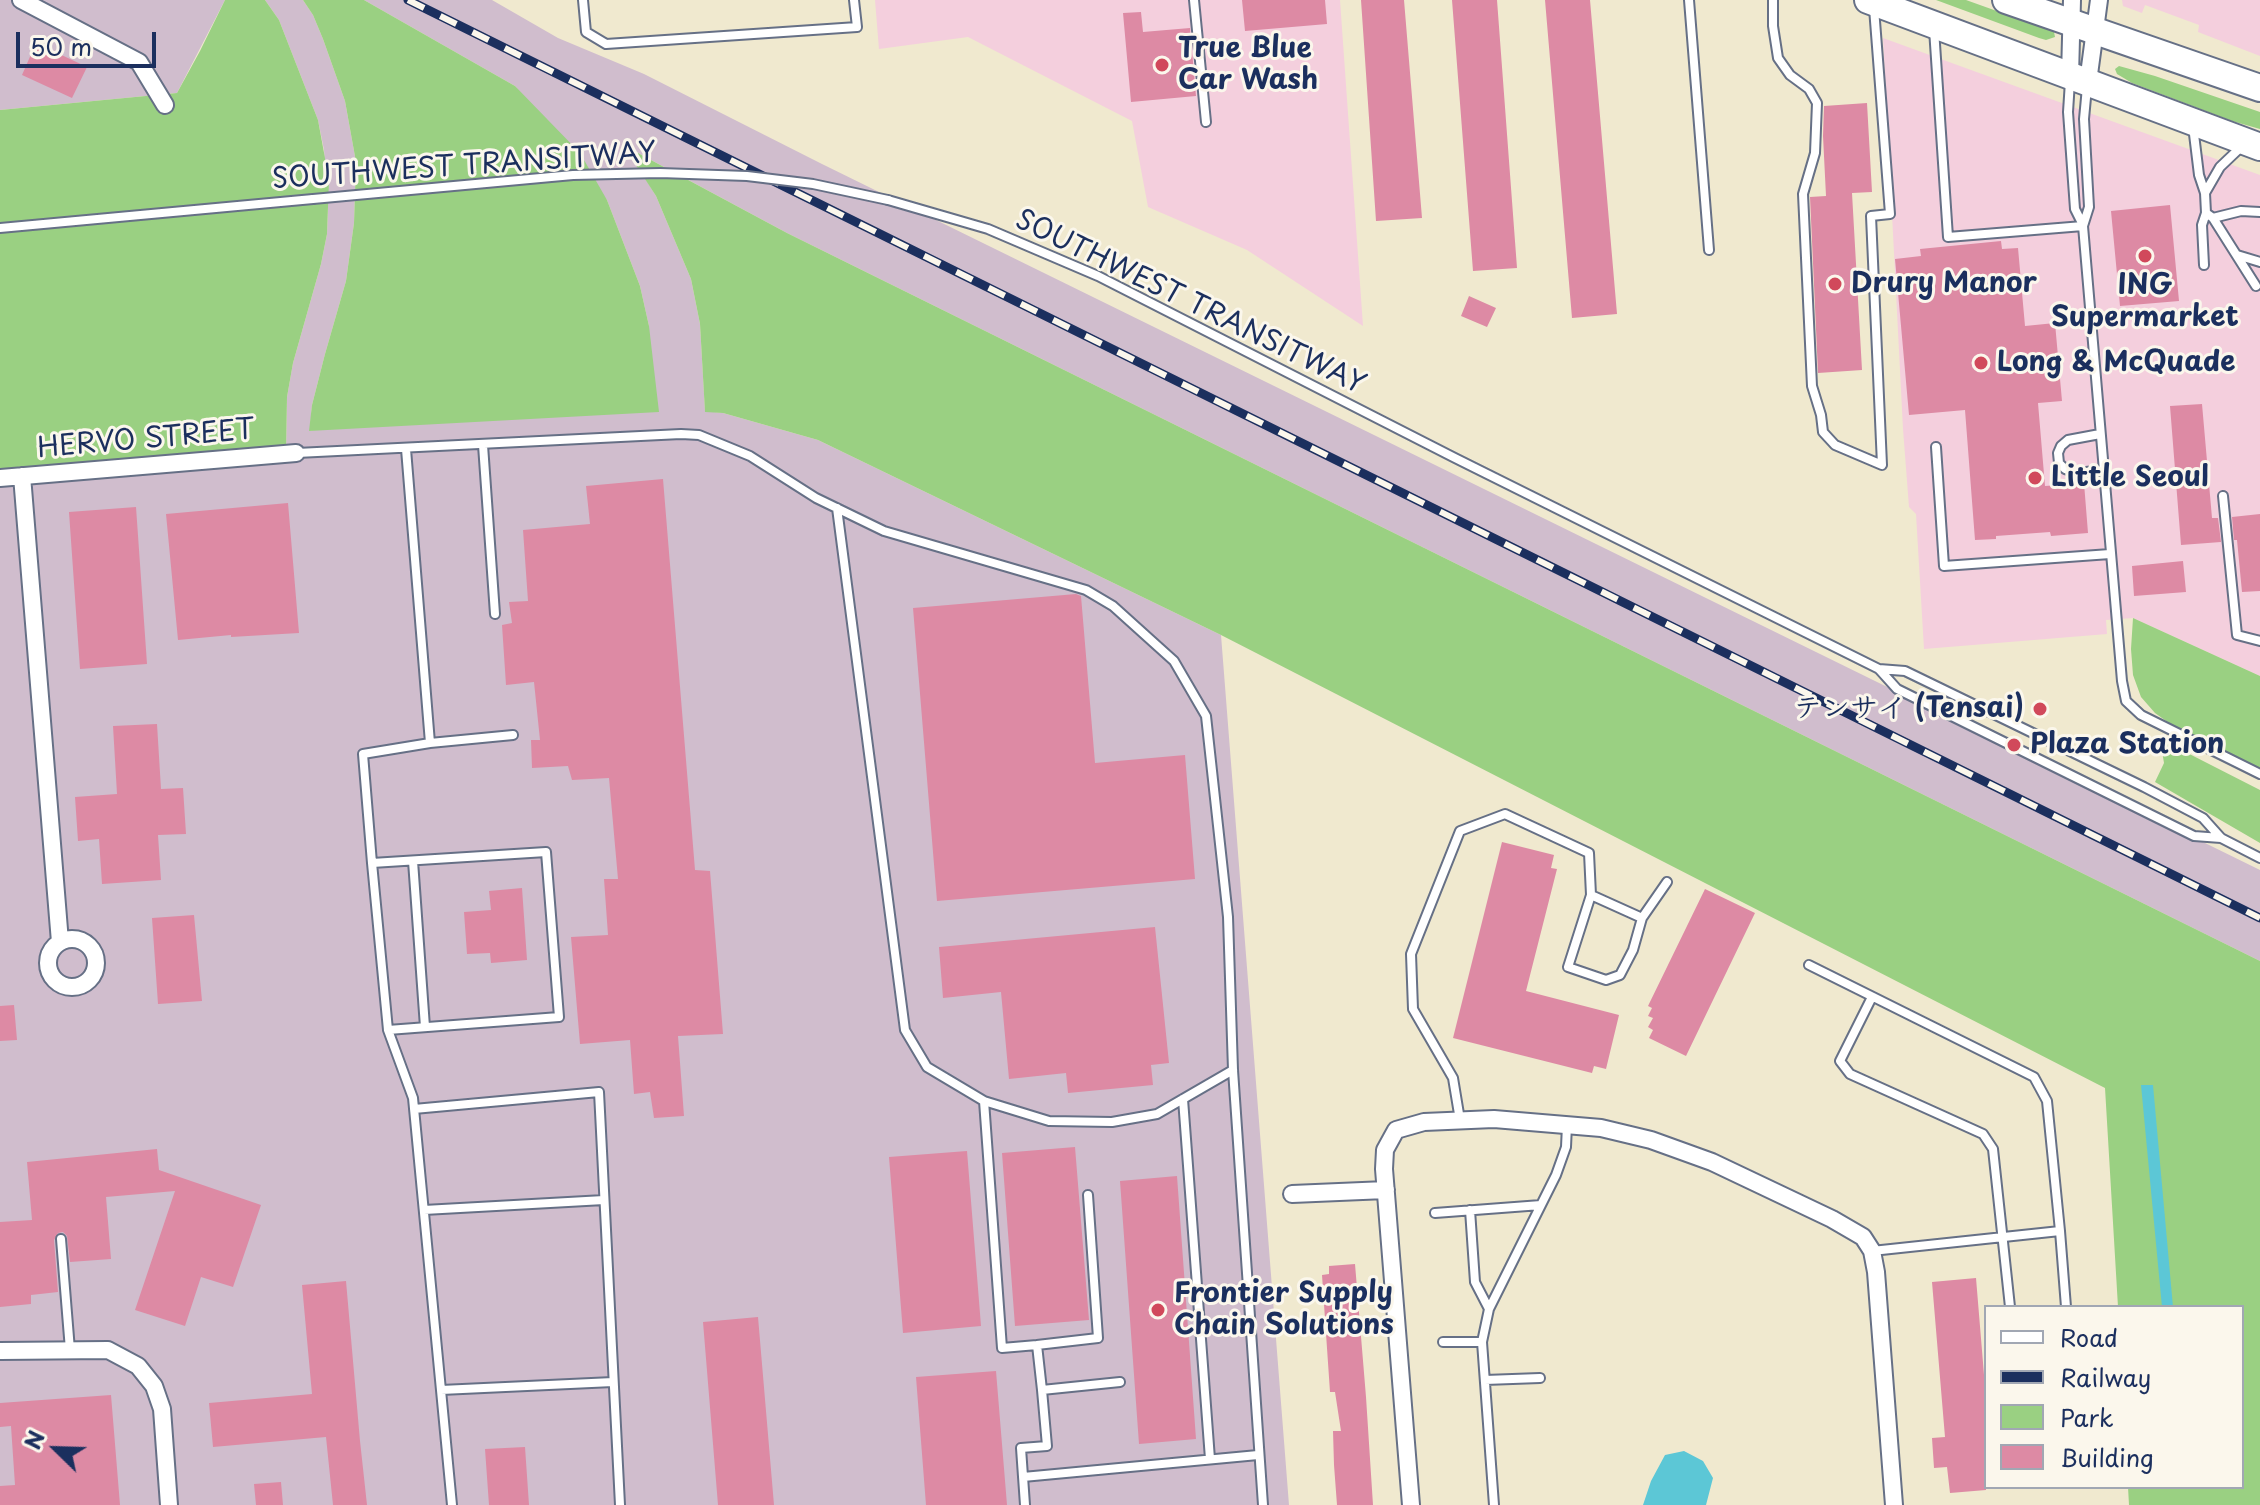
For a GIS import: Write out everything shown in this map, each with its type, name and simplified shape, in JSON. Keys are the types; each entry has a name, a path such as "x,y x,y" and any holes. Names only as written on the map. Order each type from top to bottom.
{"main road":[{"path":"2006,0 2080,18 2260,88"},
{"path":"1871,1 2253,144"}],"street":[{"path":"21,0 139,62 165,105"},
{"path":"2079,79 2080,18 2099,0"},
{"path":"2079,79 2080,18"},
{"name":"HERVO STREET","path":"0,478 296,453"},
{"path":"22,476 60,942"},
{"path":"1411,1505 1385,1150 1396,1130 1424,1122 1494,1119 1601,1128 1651,1140 1712,1162 1863,1237 1872,1251 1876,1272 1894,1505"},
{"path":"1292,1194 1386,1190"},
{"path":"0,1351 108,1350 138,1366 154,1386 162,1409 169,1505"}],"lane":[{"path":"583,0 586,32 606,44 857,27 854,0"},
{"path":"1194,0 1206,122"},
{"path":"1689,0 1709,250"},
{"path":"1773,0 1778,58 1790,75 1809,89 1817,103 1815,153 1803,194 1812,386 1823,432 1835,445 1882,465 1871,216 1890,214 1871,1"},
{"path":"1934,24 1948,237 2083,226"},
{"path":"2079,79 2089,207 2083,226"},
{"path":"2079,79 2068,112 2075,209 2083,226 2110,554 2126,701 2141,715 2260,774"},
{"path":"2192,121 2199,175 2210,216 2256,286"},
{"path":"2205,193 2220,167 2253,144"},
{"name":"SOUTHWEST TRANSITWAY","path":"0,228 573,175 660,173 747,176 813,184 888,200 988,229 1098,276 1879,669 1897,689 2194,836 2221,838"},
{"path":"2204,265 2202,225 2210,216 2241,211 2260,212"},
{"path":"2236,254 2260,262"},
{"path":"2100,434 2068,440 2058,453 2059,463 2077,473 2104,470"},
{"path":"296,453 699,435 750,456 816,498 884,531 1086,590 1113,606 1174,661 1206,716 1228,917 1233,1070 1263,1505"},
{"path":"483,445 495,614"},
{"path":"1936,447 1944,566 2110,554"},
{"path":"406,449 430,743"},
{"path":"2223,496 2237,635 2260,641"},
{"path":"837,508 905,1030 927,1067 984,1101 1049,1121 1112,1122 1157,1114 1233,1070"},
{"name":"SOUTHWEST TRANSITWAY","path":"1879,669 1905,671 2130,781 2203,818 2221,838 2260,858"},
{"path":"452,1505 413,1098 388,1030 363,754 430,743 513,735"},
{"path":"1460,1120 1453,1078 1413,1009 1411,954 1460,831 1505,814 1589,853 1591,895 1568,967 1606,980 1620,975 1633,950 1642,918 1667,882"},
{"path":"372,863 546,852 559,1017 388,1030"},
{"path":"413,861 425,1027"},
{"path":"1591,895 1642,918"},
{"path":"1809,965 2034,1077 2047,1101 2066,1305"},
{"path":"1872,997 1840,1061 1850,1074 1983,1134 1993,1149 2010,1305"},
{"path":"414,1109 599,1092 620,1505"},
{"path":"1183,1099 1210,1459"},
{"path":"984,1101 1002,1348 1098,1338 1088,1195"},
{"path":"1494,1505 1482,1342 1489,1309 1556,1175 1566,1147 1567,1124"},
{"path":"424,1210 604,1200"},
{"path":"1435,1213 1541,1205"},
{"path":"1470,1210 1475,1282 1489,1309"},
{"path":"1872,1251 2060,1231"},
{"path":"61,1239 70,1350"},
{"path":"1443,1342 1482,1342"},
{"path":"1025,1505 1021,1448 1047,1446 1037,1345"},
{"path":"1485,1380 1540,1378"},
{"path":"441,1390 613,1382"},
{"path":"1042,1390 1120,1382"},
{"path":"1023,1477 1258,1455"}],"shaded area":[{"path":"0,0 225,0 177,93 0,110"},
{"path":"265,0 303,0 313,15 345,101 356,162 354,223 346,281 312,405 310,431 649,326 640,286 607,200 515,86 364,0 492,0 558,38 644,74 2260,870 2260,961 787,233 625,146 656,196 691,279 700,324 705,411 723,413 818,440 1221,635 1289,1505 0,1505 0,478 286,454 287,397 293,363 321,264 328,208 324,150 318,120 279,20"},
{"path":"875,0 1340,0 1363,326 1247,250 1148,207 1132,121 968,37 879,49"},
{"path":"2122,0 2260,0 2260,56 2198,32 2199,25 2145,5 2142,13 2123,6"},
{"path":"1883,38 2260,175 2260,676 2133,618 2106,620 2107,634 1924,649 1916,514 1909,507 1903,429"}],"green space":[{"path":"225,0 265,0 279,20 318,120 329,180 327,234 287,397 286,454 0,478 0,110 177,93"},
{"path":"303,0 364,0 515,86 580,153 607,200 640,286 649,326 659,412 309,431 312,405 346,281 354,223 356,162 345,101 323,39"},
{"path":"1936,0 1966,0 2047,29 2054,32 2055,37 2046,40 2039,38"},
{"path":"2119,66 2260,112 2260,129 2132,83 2117,74 2115,69"},
{"path":"623,145 787,233 2260,961 2260,1505 2129,1505 2128,1489 2244,1489 2244,1305 2118,1305 2105,1088 1221,635 818,440 723,413 705,412 700,324 691,279 656,196"},
{"path":"2133,618 2260,676 2260,769 2169,723 2141,697 2133,675"},
{"path":"2160,739 2260,790 2260,843 2155,782 2164,763"}],"water":[{"path":"2141,1085 2153,1085 2173,1305 2162,1305"},
{"path":"1684,1451 1703,1461 1713,1478 1706,1505 1643,1505 1665,1455"}],"building":[{"path":"1242,0 1325,0 1327,24 1245,31"},
{"path":"1361,0 1404,0 1422,218 1376,221"},
{"path":"1452,0 1497,0 1517,268 1473,271"},
{"path":"1545,0 1590,0 1617,314 1572,318"},
{"name":"True Blue Car Wash","path":"1141,12 1143,32 1190,28 1196,96 1131,102 1123,13"},
{"path":"36,43 87,67 72,98 22,75"},
{"name":"Drury Manor","path":"1867,103 1872,192 1852,193 1862,370 1818,373 1810,197 1826,196 1824,106"},
{"name":"ING Supermarket","path":"2170,205 2179,301 2120,306 2111,211"},
{"name":"Long & McQuade","path":"2001,241 2002,249 2018,248 2025,326 2055,323 2062,401 2038,403 2045,486 2084,483 2088,533 2051,536 2050,532 1975,540 1965,410 1909,415 1895,259 1921,256 1920,249"},
{"path":"1469,296 1496,308 1487,327 1461,316"},
{"path":"2202,404 2212,518 2218,518 2221,542 2181,545 2170,406"},
{"path":"663,479 695,870 710,871 723,1034 678,1036 684,1116 654,1118 650,1092 634,1094 630,1040 580,1044 571,937 608,935 604,879 618,879 609,778 572,780 568,766 532,768 531,740 540,740 534,682 506,685 502,625 512,623 509,602 528,601 523,530 590,524 586,486"},
{"path":"288,503 299,633 178,640 166,514"},
{"path":"136,507 147,664 80,669 69,512"},
{"path":"2260,514 2260,591 2242,592 2232,517"},
{"path":"2183,561 2186,592 2134,596 2132,566"},
{"path":"1081,596 1095,763 1185,755 1195,879 937,901 913,608"},
{"path":"157,724 161,789 183,788 186,834 158,835 161,880 102,884 99,839 78,841 75,797 117,794 113,726"},
{"path":"1502,842 1554,855 1551,868 1557,869 1526,991 1619,1015 1606,1069 1594,1066 1592,1073 1453,1038"},
{"path":"522,888 527,960 491,963 490,953 467,954 464,912 491,910 489,891"},
{"path":"1705,889 1755,913 1686,1056 1649,1038 1653,1030 1648,1027 1653,1018 1648,1016 1652,1008 1648,1006"},
{"path":"194,915 202,1001 158,1004 152,918"},
{"path":"1155,927 1169,1063 1151,1065 1153,1085 1068,1093 1066,1073 1009,1079 1001,992 943,998 939,947"},
{"path":"14,1005 17,1040 0,1041 0,1006"},
{"path":"1075,1147 1089,1320 1015,1326 1002,1153"},
{"path":"157,1149 159,1170 261,1205 233,1287 201,1277 185,1326 135,1310 175,1191 106,1197 111,1259 70,1262 67,1236 63,1232 58,1233 54,1240 58,1292 31,1295 31,1304 0,1307 0,1222 32,1220 27,1162"},
{"path":"967,1151 981,1326 903,1333 889,1157"},
{"name":"Frontier Supply Chain Solutions","path":"1177,1176 1196,1439 1139,1444 1120,1181"},
{"path":"1355,1264 1373,1505 1337,1505 1333,1431 1341,1431 1335,1392 1330,1392 1322,1275 1329,1274 1329,1266"},
{"path":"1976,1278 1984,1375 1986,1490 1950,1493 1947,1467 1934,1468 1932,1438 1945,1437 1932,1282"},
{"path":"346,1281 367,1505 333,1505 326,1437 213,1447 209,1403 312,1394 302,1285"},
{"path":"758,1317 774,1505 718,1505 703,1322"},
{"path":"996,1371 1007,1505 926,1505 916,1377"},
{"path":"111,1395 120,1505 0,1505 0,1486 15,1485 11,1426 0,1427 0,1403"},
{"path":"525,1447 529,1505 489,1505 485,1449"},
{"path":"281,1482 283,1505 256,1505 254,1484"}],"railway":[{"path":"408,0 2260,918"}],"place":[{"name":"True Blue Car Wash","path":"1162,65"},
{"name":"ING Supermarket","path":"2145,256"},
{"name":"Drury Manor","path":"1835,284"},
{"name":"Long & McQuade","path":"1981,363"},
{"name":"Little Seoul","path":"2035,478"},
{"name":"テンサイ (Tensai)","path":"2040,709"},
{"name":"Plaza Station","path":"2014,745"},
{"name":"Frontier Supply Chain Solutions","path":"1158,1310"}]}
